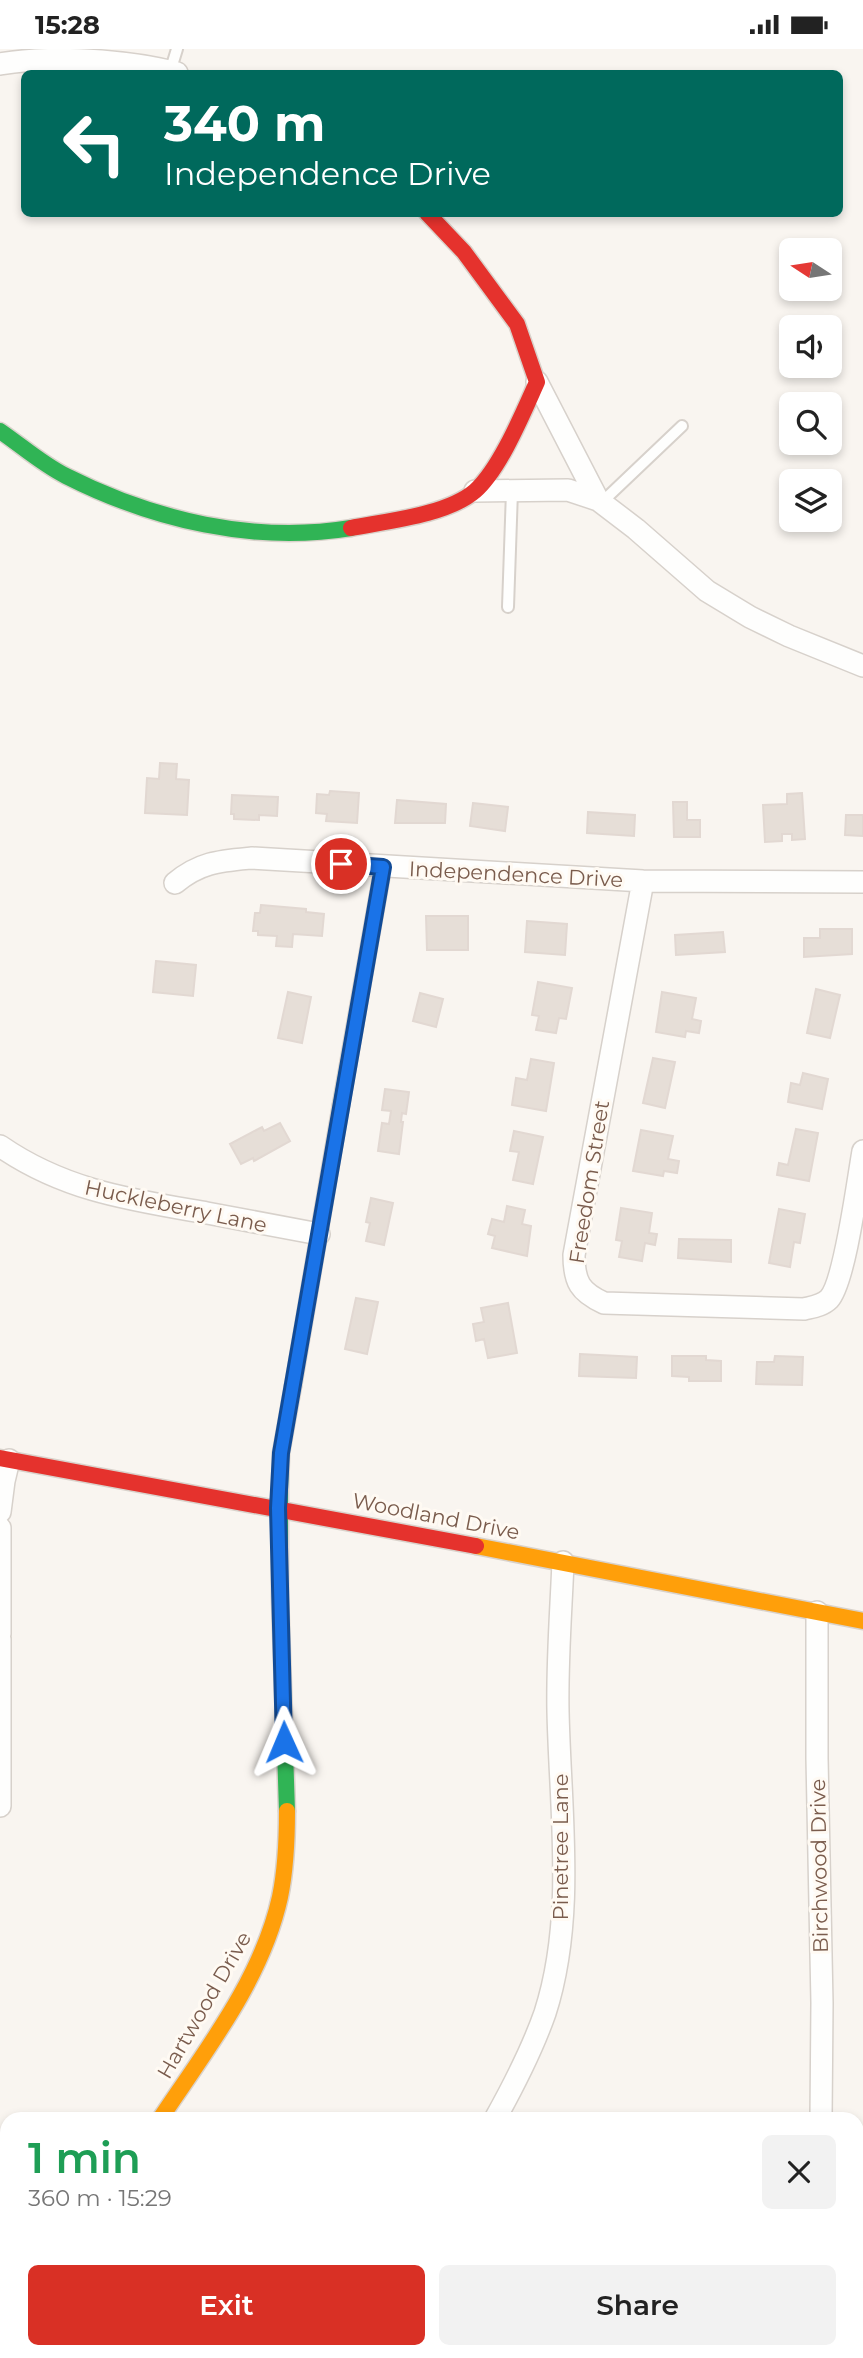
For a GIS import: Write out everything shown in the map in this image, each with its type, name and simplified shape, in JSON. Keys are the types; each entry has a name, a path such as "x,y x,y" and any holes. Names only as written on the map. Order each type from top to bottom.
{"street":[{"path":"0,64 42,61 130,63 161,70"},
{"path":"431,217 464,252 517,324 537,382 599,501"},
{"path":"1,434 64,474 112,497 163,515 214,528 267,534 353,530 430,510 475,491 488,475 537,382"},
{"path":"475,491 568,490 599,501 636,529 706,591 789,636 863,666"},
{"name":"Independence Drive","path":"175,883 191,869 222,861 252,858 643,881 863,882"},
{"name":"Hartwood Drive","path":"165,2112 218,2031 252,1970 275,1914 282,1885 286,1794 278,1508 281,1453 383,867"},
{"name":"Freedom Street","path":"643,881 574,1255 574,1272 580,1286 591,1297 613,1303 804,1309 818,1306 830,1299 836,1285 847,1244 863,1151"},
{"name":"Huckleberry Lane","path":"0,1146 56,1178 90,1191 318,1234"},
{"path":"0,1512 5,1459"},
{"name":"Woodland Drive","path":"5,1459 278,1508 863,1621"},
{"path":"0,1528 0,1806"},
{"name":"Pinetree Lane","path":"499,2112 513,2088 545,2013 560,1934 562,1832 558,1708 563,1562"},
{"name":"Birchwood Drive","path":"817,1612 821,2112"}],"lane":[{"path":"174,70 177,49"},
{"path":"599,501 682,426"},
{"path":"508,607 512,491"}],"building":[{"path":"160,763 177,764 176,779 189,780 187,815 145,813 147,778 159,779"},
{"path":"330,791 359,793 357,823 326,821 327,814 316,813 317,794 329,795"},
{"path":"802,793 805,839 792,840 792,834 782,834 782,841 765,842 763,805 787,804 787,794"},
{"path":"232,795 278,797 277,816 259,815 259,820 234,819 234,814 231,814"},
{"path":"397,800 446,804 445,823 395,823"},
{"path":"673,802 687,802 687,820 700,820 700,837 674,837"},
{"path":"473,803 508,807 505,831 470,826"},
{"path":"588,812 635,815 634,836 587,833"},
{"path":"846,815 863,815 863,836 845,835"},
{"path":"261,905 306,909 306,912 324,914 322,936 293,934 292,947 276,946 277,936 258,935 258,931 253,931 255,913 260,913"},
{"path":"426,916 468,916 468,950 427,950"},
{"path":"527,921 567,924 565,955 525,952"},
{"path":"820,929 852,929 852,954 804,957 804,938 820,938"},
{"path":"723,932 725,952 676,955 675,935"},
{"path":"156,961 196,965 193,996 153,992"},
{"path":"538,982 572,988 566,1019 559,1018 556,1033 536,1030 539,1016 532,1015"},
{"path":"816,989 840,995 830,1038 807,1033"},
{"path":"288,992 311,997 302,1043 278,1038"},
{"path":"662,992 696,998 692,1019 701,1021 699,1033 686,1031 685,1037 656,1032"},
{"path":"420,993 443,999 436,1027 413,1021"},
{"path":"653,1058 675,1062 665,1108 643,1103"},
{"path":"531,1059 554,1063 546,1111 512,1105 516,1078 527,1080"},
{"path":"803,1073 828,1079 822,1109 788,1102 791,1083 800,1085"},
{"path":"385,1089 409,1092 406,1114 402,1113 399,1154 378,1151 382,1123 389,1124 391,1111 382,1110"},
{"path":"280,1123 290,1141 254,1161 253,1158 241,1164 230,1144 262,1127 264,1131"},
{"path":"796,1129 818,1133 809,1181 777,1175 779,1163 788,1165"},
{"path":"641,1130 673,1136 668,1159 679,1161 677,1173 664,1171 663,1176 633,1171"},
{"path":"514,1131 543,1137 533,1184 513,1180 519,1152 510,1151"},
{"path":"371,1198 393,1203 384,1245 366,1241 370,1223 366,1222"},
{"path":"507,1206 525,1210 522,1224 531,1226 527,1256 492,1248 495,1236 488,1234 492,1219 504,1222"},
{"path":"621,1208 652,1213 649,1233 657,1234 655,1245 645,1243 642,1261 619,1257 622,1241 616,1240"},
{"path":"779,1209 805,1214 800,1243 794,1242 790,1267 769,1263"},
{"path":"679,1239 731,1240 731,1262 678,1258"},
{"path":"356,1298 378,1302 367,1354 345,1349"},
{"path":"508,1303 517,1353 488,1358 484,1339 476,1341 473,1324 484,1322 481,1308"},
{"path":"580,1354 637,1357 636,1378 579,1376"},
{"path":"672,1356 706,1356 706,1360 721,1361 721,1381 689,1381 689,1377 672,1376"},
{"path":"775,1356 803,1357 802,1385 756,1384 757,1362 774,1362"}],"traffic: fast":[{"path":"0,431 66,476 99,492 169,516 205,525 278,533 351,528"},
{"path":"341,1105 383,867"},
{"path":"287,1811 280,1597 280,1489 281,1453 293,1386"}],"traffic: slow":[{"path":"293,1386 341,1105"},
{"path":"476,1546 863,1621"},
{"path":"165,2112 230,2013 260,1957 280,1897 286,1854 287,1811"}],"traffic: jam":[{"path":"351,528 433,511 449,506 475,491 502,455 537,382 517,324 464,252 431,217"},
{"path":"0,1458 476,1546"}],"route":[{"path":"284,1742 278,1508 281,1453 383,867 341,864"}]}
